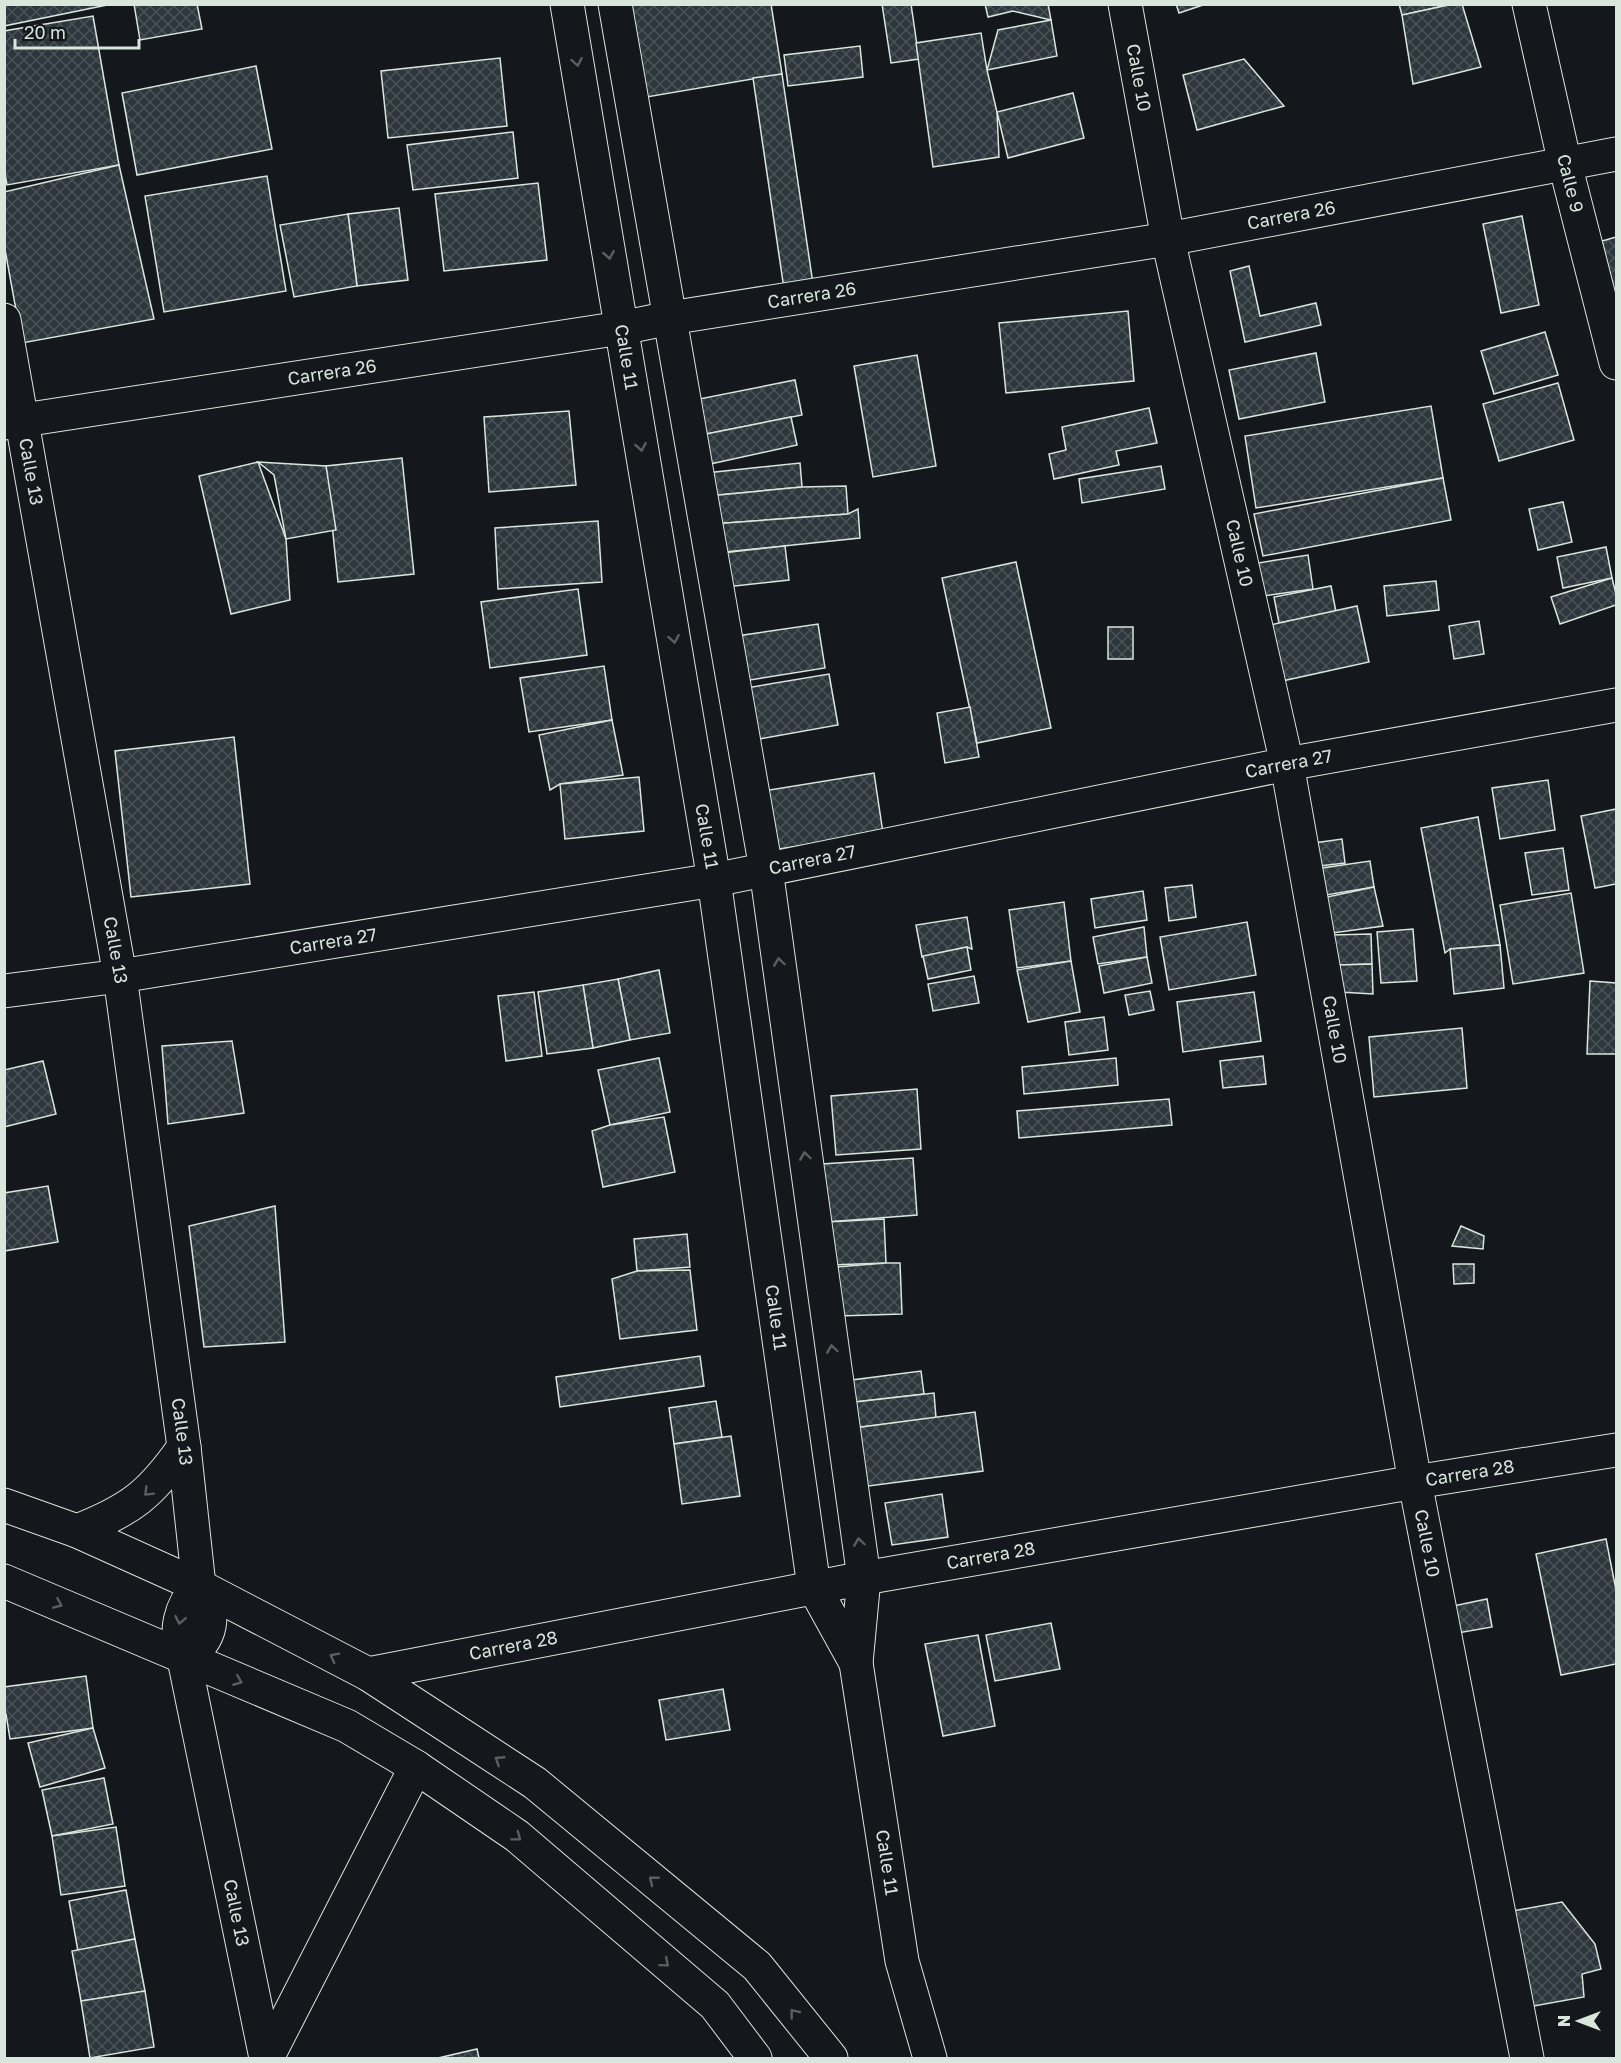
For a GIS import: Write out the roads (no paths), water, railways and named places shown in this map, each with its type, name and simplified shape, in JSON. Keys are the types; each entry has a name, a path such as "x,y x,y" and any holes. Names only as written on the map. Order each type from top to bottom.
{"main road":[{"name":"Calle 11","path":"567,4 714,880 814,1587 856,1663"},
{"name":"Calle 11","path":"615,4 766,869 864,1578 856,1663 902,1961 930,2058"},
{"name":"Calle 10","path":"1125,4 1168,239 1287,764 1415,1482 1527,2058"},
{"name":"Calle 9","path":"1529,4 1565,164 1617,363"},
{"name":"Carrera 26","path":"13,422 621,328 670,318 1168,239 1617,154"},
{"name":"Calle 13","path":"4,320 13,422 120,976 184,1447 199,1586 207,1598 210,1612 210,1626 204,1640 196,1651 184,1659 267,2058"},
{"name":"Carrera 27","path":"4,991 120,976 714,880 1287,764 1617,705"},
{"path":"77,1531 110,1518 140,1500 164,1475 184,1447"},
{"name":"Carrera 28","path":"368,1674 864,1578 1415,1482 1617,1450"},
{"path":"4,1504 77,1531 199,1586 368,1674 535,1783 757,1966 831,2058"},
{"path":"4,1581 184,1659 347,1725 416,1767 517,1836 706,1997 715,2005 755,2058"},
{"path":"267,2058 416,1767"}]}
